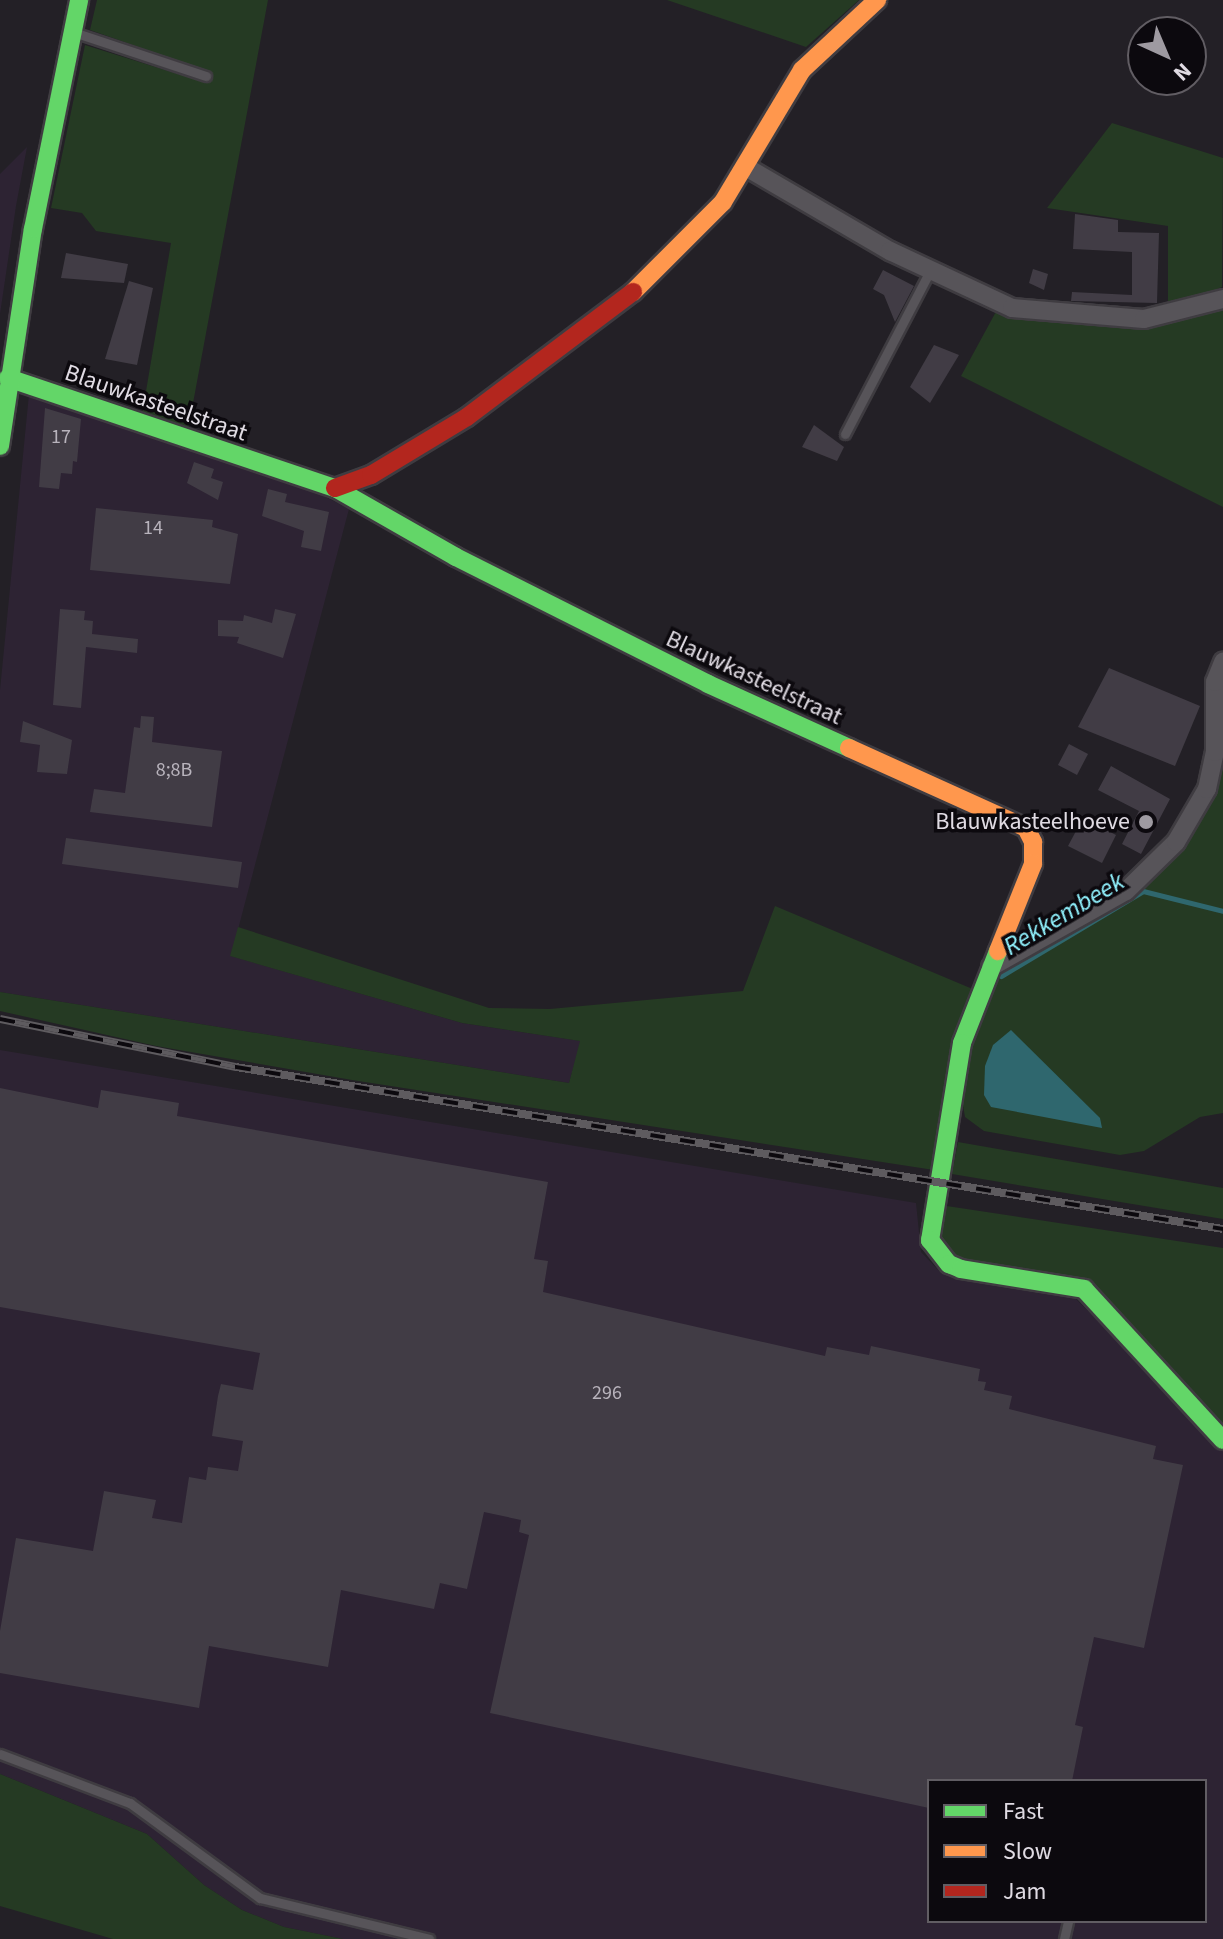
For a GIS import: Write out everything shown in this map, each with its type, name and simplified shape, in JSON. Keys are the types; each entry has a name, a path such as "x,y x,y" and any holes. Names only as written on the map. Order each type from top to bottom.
{"street":[{"path":"0,446 8,378 79,0"},
{"path":"335,488 371,475 420,447 623,304 692,239 746,167 766,123 802,70 877,0"},
{"path":"746,167 990,302 1074,317 1144,319 1223,299"},
{"name":"Blauwkasteelstraat","path":"8,378 335,488 456,557 708,684 1015,819 1033,842 1033,864 962,1043 932,1207 929,1230 934,1248 961,1269 1084,1289 1223,1440"},
{"path":"991,967 1126,891 1176,842 1207,789 1215,752 1215,682 1223,662"}],"lane":[{"path":"73,32 206,76"},
{"path":"845,434 930,271"},
{"path":"0,1754 130,1803 260,1898 429,1939"}],"shaded area":[{"path":"27,147 16,206 0,314 0,174"},
{"path":"29,394 318,493 349,509 231,956 462,1023 581,1041 569,1083 0,992 0,690"},
{"path":"0,1050 916,1203 921,1252 941,1273 1072,1295 1223,1447 1223,1939 343,1939 284,1927 242,1910 204,1885 147,1834 0,1774"}],"green space":[{"path":"97,0 268,0 188,430 142,415 171,243 96,231 82,213 51,208 85,45 181,75 190,65 90,30"},
{"path":"667,0 859,0 806,47"},
{"path":"1112,123 1223,158 1222,287 1168,309 1168,226 1047,208"},
{"path":"1223,304 1223,507 961,376 998,308 1114,328 1147,325"},
{"path":"1223,673 1223,1113 1200,1117 1144,1151 1120,1155 984,1131 965,1117 960,1088 993,973 1144,884 1170,858 1200,815"},
{"path":"775,906 975,990 934,1170 352,1080 156,1046 0,1011 0,992 569,1083 580,1041 462,1023 230,956 238,927 489,1008 550,1009 743,991"},
{"path":"958,1142 1223,1188 1223,1219 952,1174"},
{"path":"940,1205 1223,1248 1223,1447 1108,1307 965,1266 938,1239"},
{"path":"0,1774 147,1834 204,1885 242,1910 284,1927 343,1939 113,1939 0,1906"}],"water":[{"path":"1011,1030 1100,1118 1102,1128 991,1107 984,1095 985,1066 993,1045"}],"building":[{"path":"1075,214 1118,220 1118,232 1159,233 1157,303 1071,301 1072,292 1132,295 1132,252 1073,249"},
{"path":"66,253 128,264 124,283 61,278"},
{"path":"1033,269 1048,274 1044,290 1029,283"},
{"path":"883,270 914,286 895,322 884,295 873,289"},
{"path":"129,281 153,288 137,365 105,359"},
{"path":"934,345 959,355 930,403 910,387"},
{"path":"104,387 131,392 129,402 103,393"},
{"path":"45,408 81,419 77,462 73,461 72,474 61,473 59,489 39,487"},
{"path":"814,425 844,447 837,461 802,447"},
{"path":"194,462 214,469 211,478 223,482 218,500 187,483"},
{"path":"268,489 287,494 285,502 329,512 321,551 301,547 304,531 262,516"},
{"path":"96,508 213,520 212,527 238,534 230,584 90,570"},
{"path":"60,609 85,611 84,620 93,621 92,634 138,639 137,653 86,647 81,708 53,705"},
{"path":"275,609 296,614 283,658 237,643 239,637 218,636 218,620 243,621 244,615 272,623"},
{"path":"1109,668 1200,706 1175,766 1078,727"},
{"path":"141,716 154,717 152,742 222,751 212,827 90,812 94,789 125,793 134,727 140,728"},
{"path":"23,721 72,740 67,774 37,772 40,745 20,742"},
{"path":"1069,744 1088,754 1077,775 1058,765"},
{"path":"1111,766 1170,799 1141,854 1122,844 1139,811 1098,790"},
{"path":"1083,818 1116,835 1102,863 1068,846"},
{"path":"66,838 242,862 238,888 62,864"},
{"path":"0,1088 98,1108 101,1090 179,1103 177,1116 548,1182 534,1259 548,1261 543,1292 825,1356 827,1347 869,1355 871,1346 980,1369 978,1381 986,1382 984,1390 1012,1396 1009,1409 1156,1446 1153,1459 1183,1465 1144,1648 1094,1637 1075,1725 1083,1727 1072,1779 927,1779 927,1808 490,1713 529,1535 519,1532 521,1520 484,1512 467,1589 440,1583 434,1609 341,1590 328,1667 209,1646 199,1708 0,1673 0,1631 16,1538 93,1551 104,1491 156,1500 152,1518 182,1523 189,1477 206,1480 208,1467 238,1471 243,1441 212,1436 218,1396 221,1384 253,1390 260,1353 0,1307"}],"waterway":[{"name":"Rekkembeek","path":"1001,976 1143,891 1223,911"}],"railway":[{"path":"0,1019 236,1067 1223,1229"}],"traffic: fast":[{"path":"0,446 33,229 79,0"},
{"path":"8,378 335,488 456,557 708,684 849,748"},
{"path":"998,951 962,1043 930,1240 949,1264 961,1269 1084,1289 1223,1440"}],"traffic: slow":[{"path":"633,292 723,202 802,70 877,0"},
{"path":"849,748 1026,828 1033,842 1033,864 998,951"}],"traffic: jam":[{"path":"335,488 371,475 467,417 633,292"}],"place":[{"name":"Blauwkasteelhoeve","path":"1146,822"}]}
